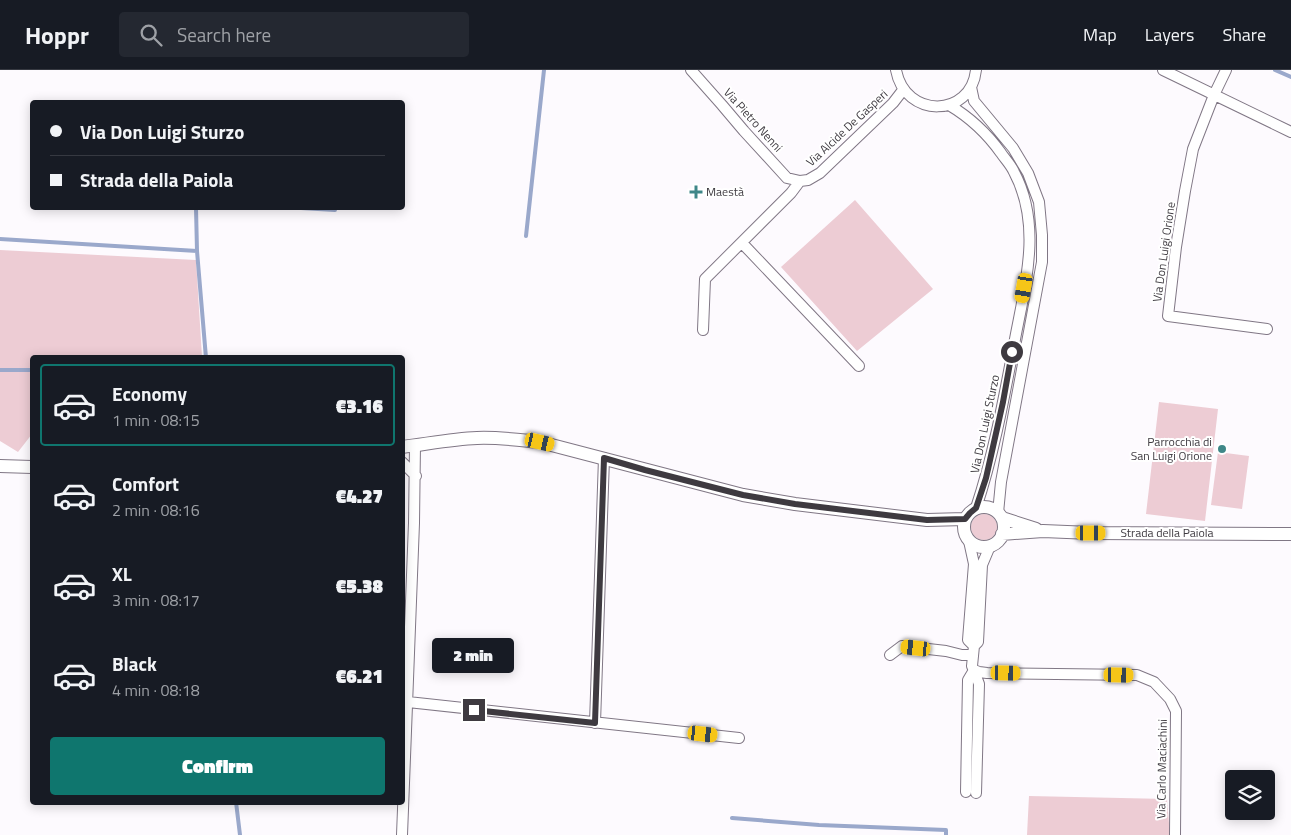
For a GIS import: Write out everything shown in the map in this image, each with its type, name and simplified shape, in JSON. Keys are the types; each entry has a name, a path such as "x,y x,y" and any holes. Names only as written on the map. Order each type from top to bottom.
{"street":[{"name":"Via Pietro Nenni","path":"690,70 788,178 800,181"},
{"path":"896,70 899,84 903,90 916,101 932,106 949,105 962,98 971,87 976,70"},
{"path":"1163,70 1291,132"},
{"path":"1214,95 1226,70"},
{"name":"Via Don Luigi Sturzo","path":"971,87 974,101 1013,148 1028,172 1039,202 1042,235 1042,262 1000,482 1000,516"},
{"name":"Via Alcide De Gasperi","path":"703,330 705,279 791,193 800,181 808,180 820,173 893,103 903,90"},
{"name":"Via Don Luigi Orione","path":"1214,95 1193,149 1178,238 1168,316 1267,329"},
{"name":"Via Don Luigi Sturzo","path":"949,105 966,115 981,128 1010,165 1024,195 1029,216 1029,259 1022,303 986,478 976,508"},
{"path":"742,243 859,366"},
{"path":"405,768 416,476 409,446 477,438 507,438 540,442 743,495 795,504 927,520 965,519"},
{"path":"595,723 604,458"},
{"path":"405,465 416,476"},
{"path":"0,466 30,467"},
{"path":"927,520 946,526 967,538 976,546 982,547 990,546 1000,540 1004,524 1000,516 992,509 984,507 976,508 970,513 965,519 963,526 967,538 974,564 968,640 973,650"},
{"name":"Strada della Paiola","path":"1000,516 1043,531"},
{"name":"Strada della Paiola","path":"1002,534 1043,531 1291,534"},
{"path":"971,792 968,680 974,670 972,666 973,650 978,642 982,565 990,546"},
{"path":"890,655 902,646 946,650 962,655 973,650"},
{"name":"Via Carlo Maciachini","path":"974,670 987,673 1138,675 1154,682 1170,699 1176,711 1175,835"},
{"path":"408,702 739,738"},
{"path":"402,835 403,805"}],"shaded area":[{"path":"855,200 933,289 857,351 781,267"},
{"path":"0,250 196,260 202,355 30,355 30,437 18,452 0,441"},
{"path":"1159,402 1218,409 1205,521 1146,514"},
{"path":"1218,452 1249,456 1242,509 1211,505"},
{"path":"984,514 993,518 997,527 993,536 984,540 975,536 971,527 975,518"},
{"path":"1029,796 1167,799 1170,835 1027,835"}],"waterway":[{"path":"526,236 544,70"},
{"path":"1275,70 1291,77"},
{"path":"196,210 197,251 206,355"},
{"path":"0,239 197,251"},
{"path":"0,370 30,370"},
{"path":"236,805 240,835"},
{"path":"732,818 819,825 946,830 946,835"}],"place":[{"name":"Maestà","path":"696,192"},
{"name":"Parrocchia di San Luigi Orione","path":"1222,449"}],"route":[{"path":"474,710 595,723 604,458 743,495 795,504 927,520 965,519 976,508 986,478 1012,352"}]}
